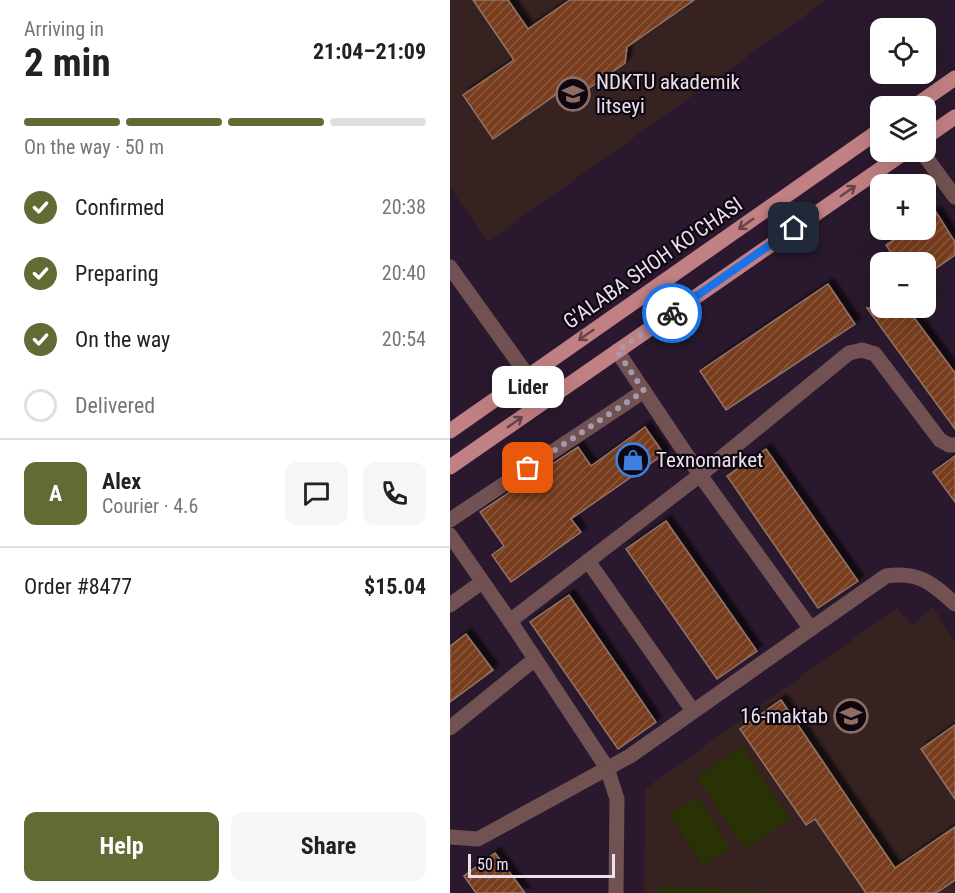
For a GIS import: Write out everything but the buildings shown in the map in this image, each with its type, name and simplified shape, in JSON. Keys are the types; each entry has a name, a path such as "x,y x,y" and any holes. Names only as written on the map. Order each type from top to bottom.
{"main road":[{"path":"929,96 955,78"},
{"path":"936,130 955,117"},
{"name":"G'ALABA SHOH KO'CHASI","path":"450,431 870,137"},
{"path":"450,467 891,162"}],"street":[{"path":"929,162 955,197"},
{"path":"450,267 528,376"},
{"path":"510,621 700,475 849,352 862,350 875,354 940,440 949,445 955,445"},
{"path":"617,351 700,475 811,629"},
{"path":"450,520 644,391"},
{"path":"450,535 607,768 617,799 616,893"},
{"path":"588,561 693,711"},
{"path":"450,837 478,839 630,756 886,576 904,573 933,584 955,604"},
{"path":"450,605 482,582"},
{"path":"450,728 535,659"}],"shaded area":[{"name":"NDKTU akademik litseyi","path":"450,0 827,0 487,242 450,187"},
{"name":"16-maktab","path":"933,607 955,642 955,893 644,893 645,789 896,608 912,625"}],"green space":[{"path":"742,747 790,819 745,849 697,777"},
{"path":"697,796 730,848 703,865 670,814"},
{"path":"659,886 787,893 659,893"}],"way so far":[{"path":"528,468 644,391 617,351 672,313"}],"place":[{"name":"NDKTU akademik litseyi","path":"573,94"},
{"name":"Texnomarket","path":"633,460"},
{"name":"Lider","path":"528,468"},
{"name":"16-maktab","path":"851,716"}],"route":[{"path":"672,313 794,228"}]}
